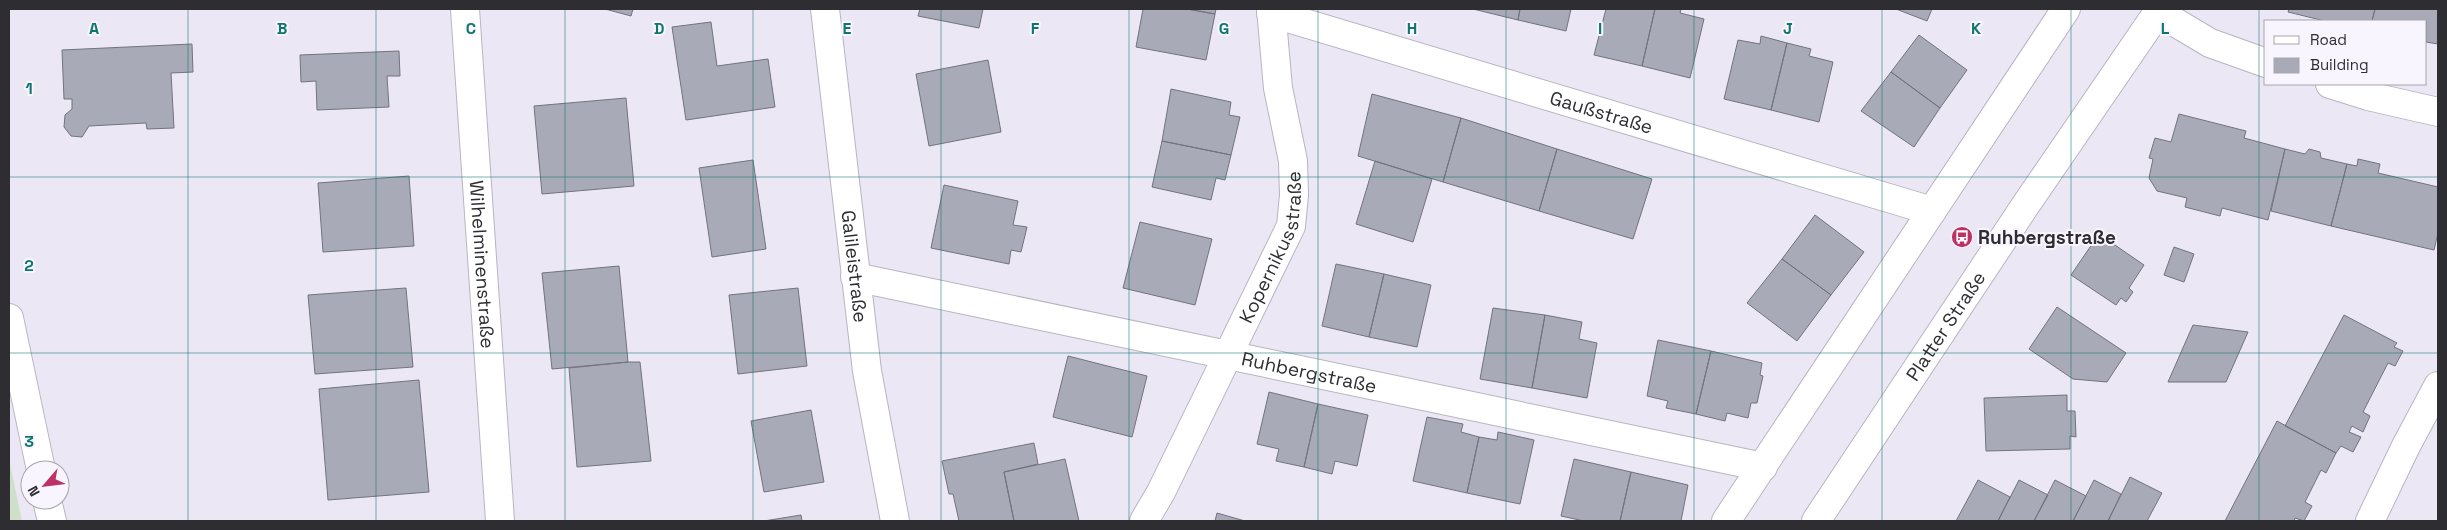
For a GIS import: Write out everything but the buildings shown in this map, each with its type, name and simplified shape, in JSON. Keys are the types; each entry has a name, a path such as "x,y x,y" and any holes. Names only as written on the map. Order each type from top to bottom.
{"street":[{"name":"Wilhelminenstraße","path":"465,9 500,521"},
{"name":"Galileistraße","path":"825,9 867,371 895,521"},
{"path":"1726,521 2066,9"},
{"path":"2159,10 2210,43 2264,62"},
{"name":"Platter Straße","path":"1816,521 2027,203 2159,10"},
{"name":"Gaußstraße","path":"1271,11 1932,211"},
{"name":"Kopernikusstraße","path":"1144,521 1161,492 1291,226 1294,195 1293,161 1278,88 1271,11"},
{"path":"2333,85 2368,96 2438,112"},
{"name":"Ruhbergstraße","path":"856,277 1763,467"},
{"path":"9,318 39,460"},
{"path":"2370,521 2406,446 2438,386"}],"green space":[{"path":"9,459 22,521 9,521"}],"place":[{"name":"Ruhbergstraße","path":"1962,237"}]}
